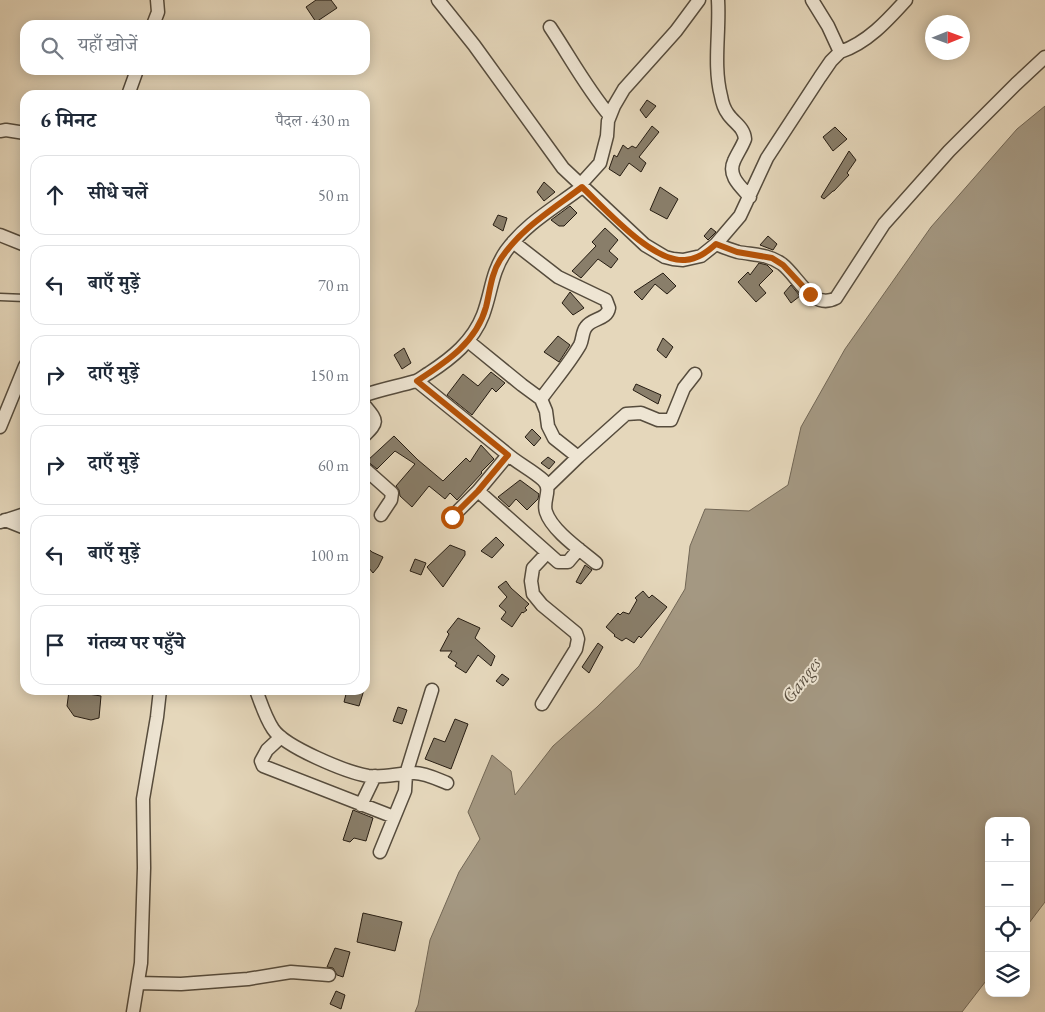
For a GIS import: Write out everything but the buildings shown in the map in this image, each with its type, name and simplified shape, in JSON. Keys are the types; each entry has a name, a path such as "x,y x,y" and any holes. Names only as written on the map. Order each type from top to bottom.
{"street":[{"path":"155,20 158,12 157,0"},
{"path":"438,0 474,45 563,168 645,246 666,257 684,260 701,256 716,244 740,216 767,158 831,61 840,52 873,34 906,0"},
{"path":"370,393 395,385 417,381 449,360 468,341 482,317 498,263 513,242 532,223 581,186 600,163 610,116 624,89 676,30 699,0"},
{"path":"718,0 717,44 721,98 728,114 741,128 745,139 733,163 733,177 750,197"},
{"path":"812,0 828,26 840,52"},
{"path":"550,27 590,90 610,116"},
{"path":"716,244 737,252 772,258 783,265 818,301 829,302 836,298 884,224 949,150 1045,57"},
{"path":"130,90 135,75"},
{"path":"0,131 20,132"},
{"path":"0,234 20,243"},
{"path":"513,242 558,277 606,300 609,308 606,314 590,322 585,327 578,348 541,399"},
{"path":"468,341 541,399 546,410 548,426 554,438 578,457"},
{"path":"548,486 626,414 641,412 658,420 671,420 684,388 695,374"},
{"path":"0,427 3,410 20,376"},
{"path":"417,381 508,455 543,480 548,486 545,505 546,514 552,523 579,550 596,563"},
{"path":"370,414 375,421 374,426 370,430"},
{"path":"452,517 478,491 508,455"},
{"path":"370,473 392,493 391,500 382,515"},
{"path":"478,491 558,562 564,563 572,560 579,550"},
{"path":"3,521 20,516"},
{"path":"3,521 20,526"},
{"path":"542,704 576,649 578,639 576,633 542,605 533,594 531,582 533,568 547,553"},
{"path":"380,852 405,791 406,774 432,690"},
{"path":"133,1012 141,963 144,868 143,799 159,695"},
{"path":"258,695 273,729 295,747 353,772 375,776 416,773 447,782"},
{"path":"281,737 267,750 261,761 263,766 394,817"},
{"path":"361,805 375,776"},
{"path":"138,983 181,984 248,979 291,972 329,975"}],"lane":[{"path":"0,297 20,298"}],"water":[{"name":"Ganges","path":"1045,106 1045,902 1030,922 1030,817 985,817 985,982 962,1012 415,1012 418,1005 430,940 459,872 480,839 468,812 492,755 511,771 515,795 553,746 639,666 685,589 690,546 705,509 749,511 788,485 801,427 845,349 931,227 1017,129"}],"route":[{"path":"452,517 478,491 508,455 417,381 449,360 476,330 485,309 493,275 498,263 513,242 532,223 582,187 645,246 666,257 690,260 701,256 716,244 737,252 766,256 783,265 810,294"}]}
